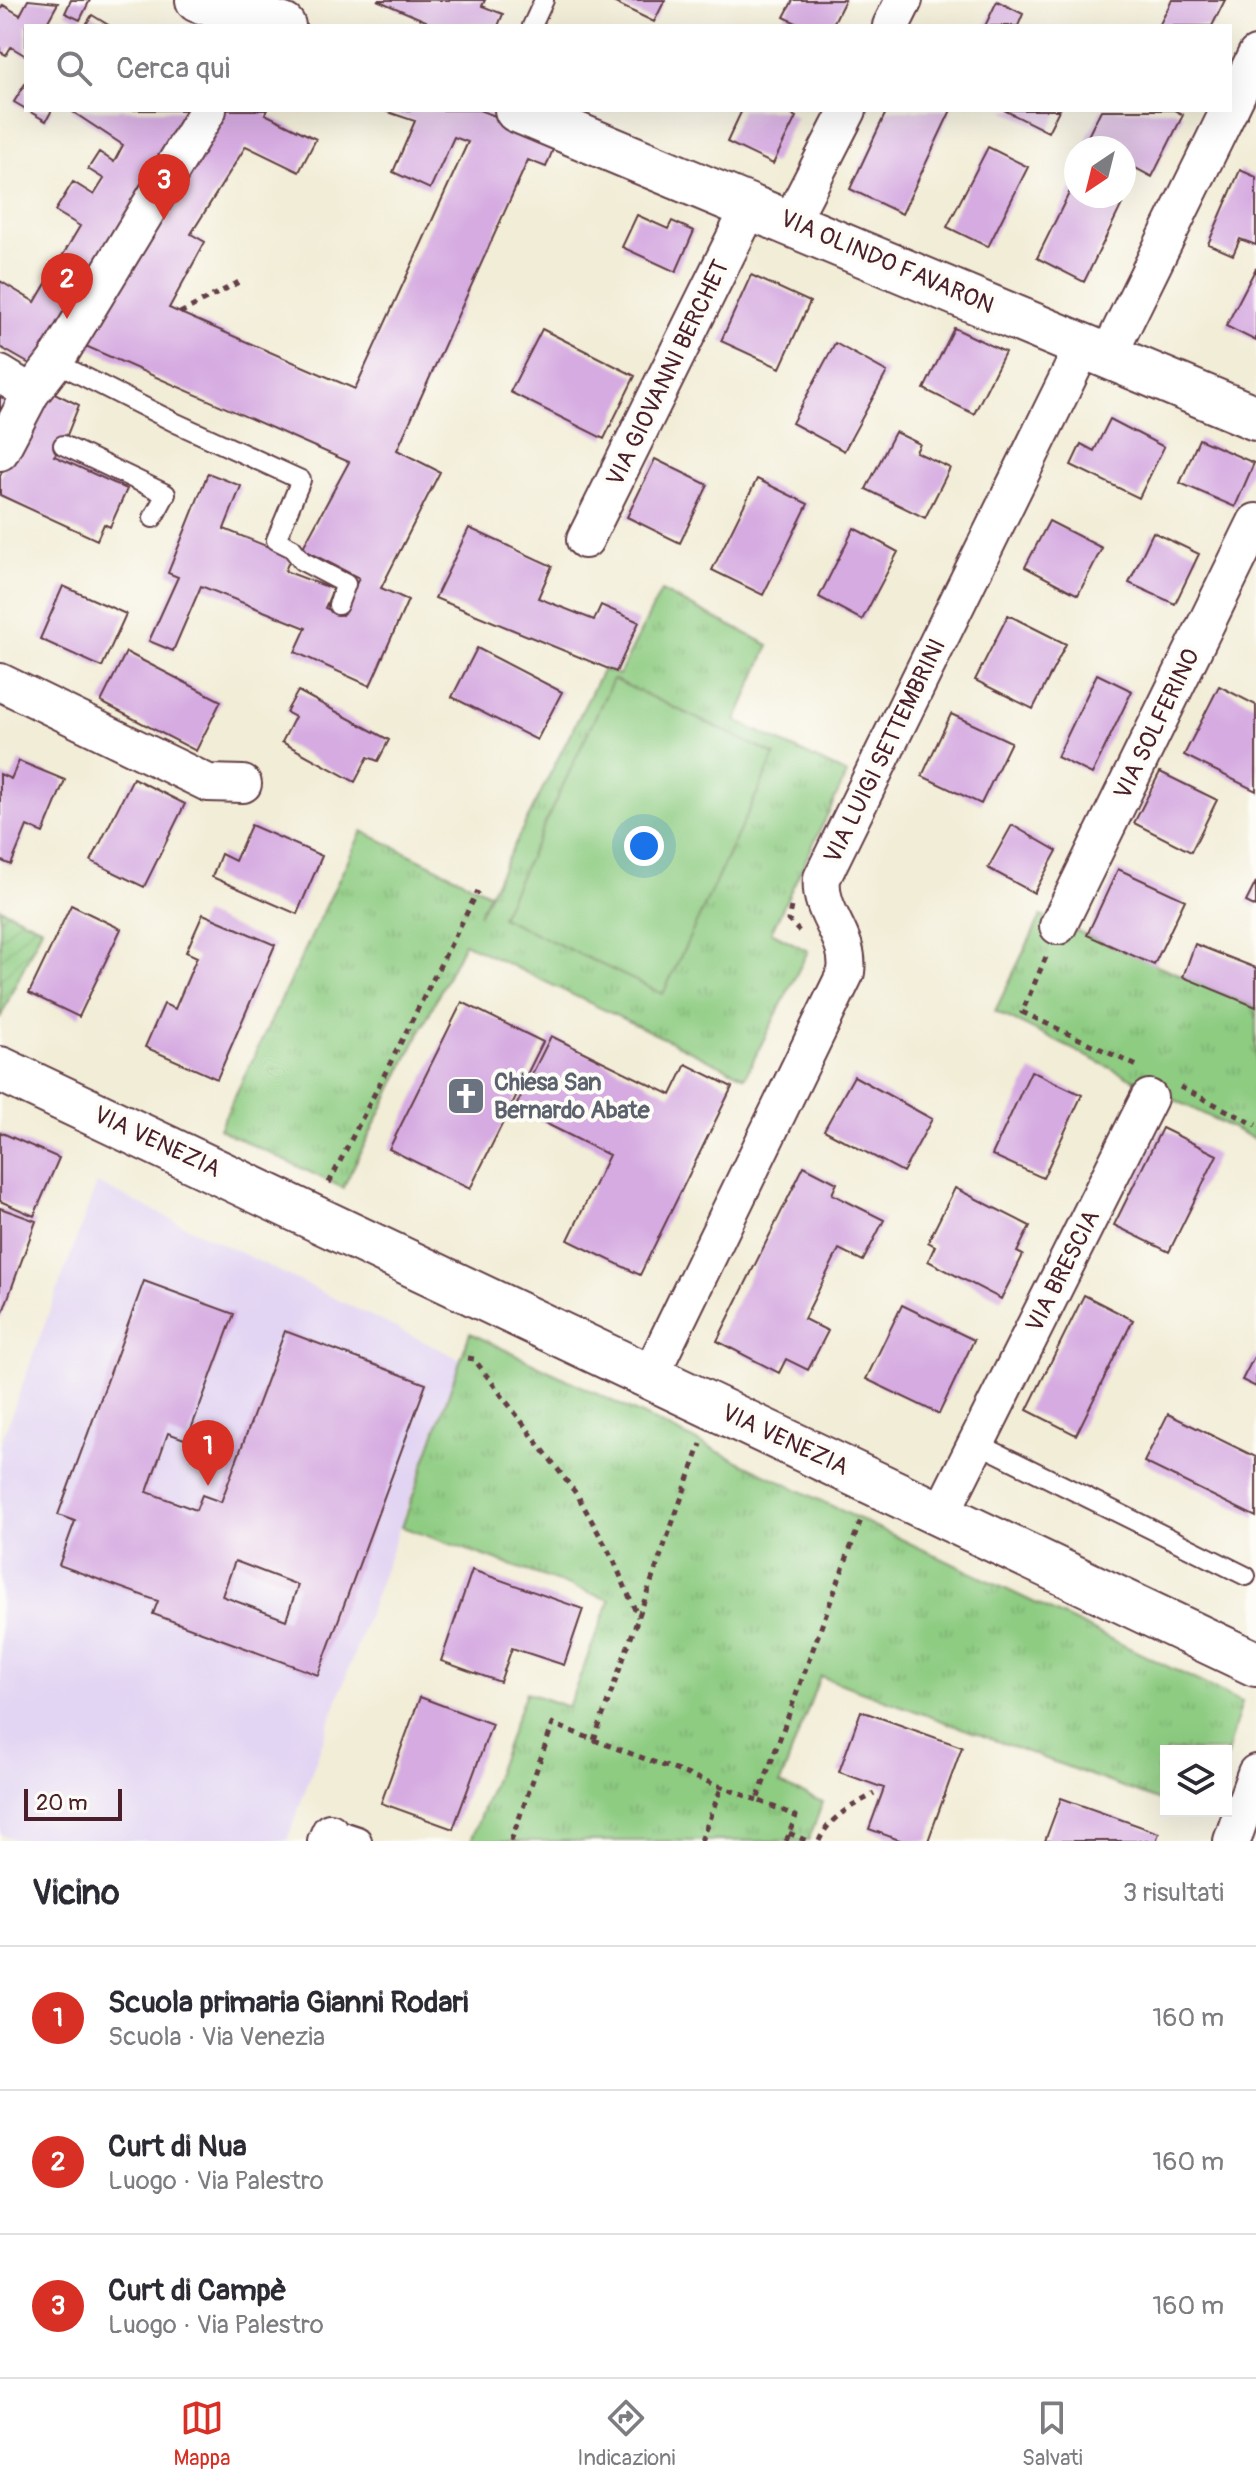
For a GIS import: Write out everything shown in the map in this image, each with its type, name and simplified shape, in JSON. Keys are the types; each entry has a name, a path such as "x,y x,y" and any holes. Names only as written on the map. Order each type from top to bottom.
{"street":[{"path":"198,0 269,24"},
{"path":"892,24 904,0"},
{"name":"VIA LUIGI SETTEMBRINI","path":"1232,105 1256,55"},
{"path":"17,423 207,112"},
{"name":"VIA OLINDO FAVARON","path":"522,112 791,221 1256,418"},
{"path":"791,221 847,112"},
{"name":"VIA LUIGI SETTEMBRINI","path":"649,1378 846,972 847,950 825,908 822,878 1096,351 1228,112"},
{"name":"VIA GIOVANNI BERCHET","path":"585,540 751,205"},
{"path":"0,374 17,423"},
{"name":"VIA SOLFERINO","path":"1058,926 1256,522"},
{"path":"0,682 208,783 243,784"},
{"name":"VIA VENEZIA","path":"0,1069 1256,1664"},
{"name":"VIA BRESCIA","path":"941,1514 1155,1084"},
{"path":"1232,1841 1256,1773"}],"lane":[{"path":"533,24 544,0"},
{"path":"55,362 176,423 301,480 276,540 292,548 302,561 346,584 338,605"},
{"path":"63,445 166,494 153,518"},
{"path":"977,1443 1246,1576"}],"path":[{"path":"180,313 239,282"},
{"path":"314,1216 478,891"},
{"path":"1058,926 1022,1012 1155,1084 1256,1125"},
{"path":"468,1358 474,1359 578,1496 614,1561 639,1618"},
{"path":"594,1740 704,1435"},
{"path":"757,1800 864,1511"},
{"path":"511,1841 553,1724 796,1816 786,1841"},
{"path":"701,1841 721,1788"},
{"path":"819,1841 824,1830 844,1810 874,1794"},
{"path":"789,1833 807,1841"}],"shaded area":[{"path":"97,1183 460,1359 287,1841 20,1841 0,1834 0,1445"}],"green space":[{"path":"661,591 769,645 736,721 847,774 771,932 808,951 745,1077 464,943 343,1188 219,1129 362,831 489,893 479,915 603,669 619,675"},
{"path":"613,679 775,755 663,994 501,917"},
{"path":"0,908 42,928 0,1018"},
{"path":"1041,916 1256,1007 1256,1140 995,1011"},
{"path":"470,1333 1242,1702 1230,1745 1160,1745 1160,1801 820,1676 780,1784 823,1802 808,1841 471,1841 526,1692 568,1707 610,1600 402,1527"}],"building":[{"path":"28,0 58,3 49,24 24,24 24,55 11,47 6,55 0,52 0,11 3,5 20,15"},
{"path":"71,0 90,0 80,20 65,13"},
{"path":"377,0 485,0 482,6 503,14 499,24 425,24 426,21"},
{"path":"609,0 665,0 654,22"},
{"path":"793,0 845,0 833,24 798,24 784,17"},
{"path":"1172,0 1225,0 1213,24 1160,24"},
{"path":"997,1 1023,14 1019,24 986,24"},
{"path":"92,15 107,24 86,24"},
{"path":"24,85 24,108 14,102"},
{"path":"30,112 51,112 46,121"},
{"path":"73,112 189,112 35,367 0,347 0,281 35,302 80,226 55,211 73,182 94,195 104,179 88,169 99,152 114,162 123,145"},
{"path":"221,112 266,112 316,139 299,172 246,146 191,234 205,242 169,308 355,389 468,142 454,137 430,189 393,172 415,121 388,112 484,112 557,139 546,167 528,160 397,450 440,472 381,588 408,600 370,686 295,652 306,628 201,586 173,651 149,641 178,577 168,573 208,473 241,486 224,529 291,556 285,571 333,589 325,608 342,615 359,578 302,549 349,462 81,344"},
{"path":"741,112 787,112 796,117 773,164 727,142"},
{"path":"886,112 950,112 902,214 850,189"},
{"path":"1008,112 1058,112 1048,132"},
{"path":"1100,112 1178,112 1183,115 1152,177 1136,168 1136,136 1088,136"},
{"path":"988,147 1028,167 988,247 947,227"},
{"path":"1240,170 1256,177 1256,245 1240,239 1233,255 1208,244"},
{"path":"1064,203 1064,208 1120,208 1084,282 1037,258"},
{"path":"637,215 668,229 672,221 694,231 676,272 622,247"},
{"path":"1256,268 1256,341 1226,326"},
{"path":"751,275 810,302 780,368 721,341"},
{"path":"954,328 1005,352 974,414 924,389"},
{"path":"542,329 635,376 604,439 510,392"},
{"path":"835,343 887,372 844,451 792,423"},
{"path":"42,387 79,405 63,445 54,456 127,489 110,527 104,524 97,540 0,495 0,476"},
{"path":"0,390 11,397 0,416"},
{"path":"1110,419 1164,447 1139,498 1071,465 1081,444 1094,451"},
{"path":"895,432 920,444 916,452 950,468 925,518 866,489"},
{"path":"1199,439 1254,463 1235,507 1180,483"},
{"path":"655,459 708,485 680,543 627,517"},
{"path":"757,479 808,504 763,595 712,570"},
{"path":"1049,521 1102,548 1078,595 1025,567"},
{"path":"469,528 552,566 538,598 594,620 601,605 639,622 616,672 435,598"},
{"path":"854,528 898,552 862,620 819,597"},
{"path":"1153,532 1199,554 1175,604 1129,583"},
{"path":"63,586 126,614 102,667 40,639"},
{"path":"1008,615 1066,644 1033,709 975,680"},
{"path":"477,648 562,692 537,740 452,697"},
{"path":"126,652 221,701 196,751 101,702"},
{"path":"1097,674 1132,691 1092,774 1057,757"},
{"path":"1219,686 1256,705 1256,791 1184,755"},
{"path":"298,691 389,740 378,761 368,757 355,782 282,742 295,717 286,712"},
{"path":"951,714 1011,742 981,804 922,776"},
{"path":"19,761 65,780 43,833 27,826 11,865 0,860 0,774 11,779"},
{"path":"1160,772 1217,800 1191,852 1134,823"},
{"path":"133,778 185,804 144,887 91,861"},
{"path":"251,825 322,856 297,914 212,877 221,854 235,861"},
{"path":"1012,825 1057,851 1034,893 988,868"},
{"path":"1118,869 1185,900 1154,965 1087,935"},
{"path":"1256,882 1256,907 1246,902"},
{"path":"71,905 121,929 79,1017 29,993"},
{"path":"203,914 275,945 217,1079 145,1047 164,1004 175,1009 197,957 186,952"},
{"path":"1195,944 1256,968 1256,1007 1183,977"},
{"name":"Chiesa San Bernardo Abate","path":"462,1002 543,1042 470,1189 389,1149"},
{"path":"551,1036 671,1095 686,1064 732,1087 640,1275 568,1240 609,1155 515,1108"},
{"path":"1031,1071 1082,1095 1043,1178 992,1155"},
{"path":"854,1076 932,1119 903,1172 824,1130"},
{"path":"1162,1128 1217,1155 1169,1252 1114,1225"},
{"path":"0,1132 59,1158 34,1216 0,1201"},
{"path":"804,1166 837,1183 832,1194 884,1220 863,1261 839,1249 804,1319 828,1331 808,1370 786,1359 779,1373 717,1341"},
{"path":"955,1188 1030,1226 1017,1252 1023,1255 1001,1299 928,1261 935,1246 928,1242"},
{"path":"0,1208 36,1221 0,1320"},
{"path":"144,1281 234,1314 187,1440 168,1433 147,1492 196,1510 202,1495 221,1502 285,1331 426,1384 318,1675 153,1614 158,1601 59,1565 75,1521 58,1515","holes":["235,1561 298,1585 286,1620 222,1596"]},
{"path":"1084,1295 1133,1320 1076,1435 1027,1410"},
{"path":"902,1305 974,1340 939,1414 866,1379"},
{"path":"1256,1353 1256,1387 1242,1380"},
{"path":"1168,1414 1256,1457 1256,1517 1144,1462"},
{"path":"472,1570 583,1609 564,1665 512,1648 500,1682 441,1661"},
{"path":"420,1697 492,1724 453,1829 381,1803"},
{"path":"861,1711 962,1747 928,1841 902,1841 869,1829 884,1788 839,1772"},
{"path":"1061,1798 1159,1833 1156,1841 1045,1841"}],"place":[{"name":"Curt di Campè","path":"164,220"},
{"name":"Curt di Nua","path":"67,319"},
{"name":"Chiesa San Bernardo Abate","path":"466,1096"},
{"name":"Scuola primaria Gianni Rodari","path":"208,1486"}]}
